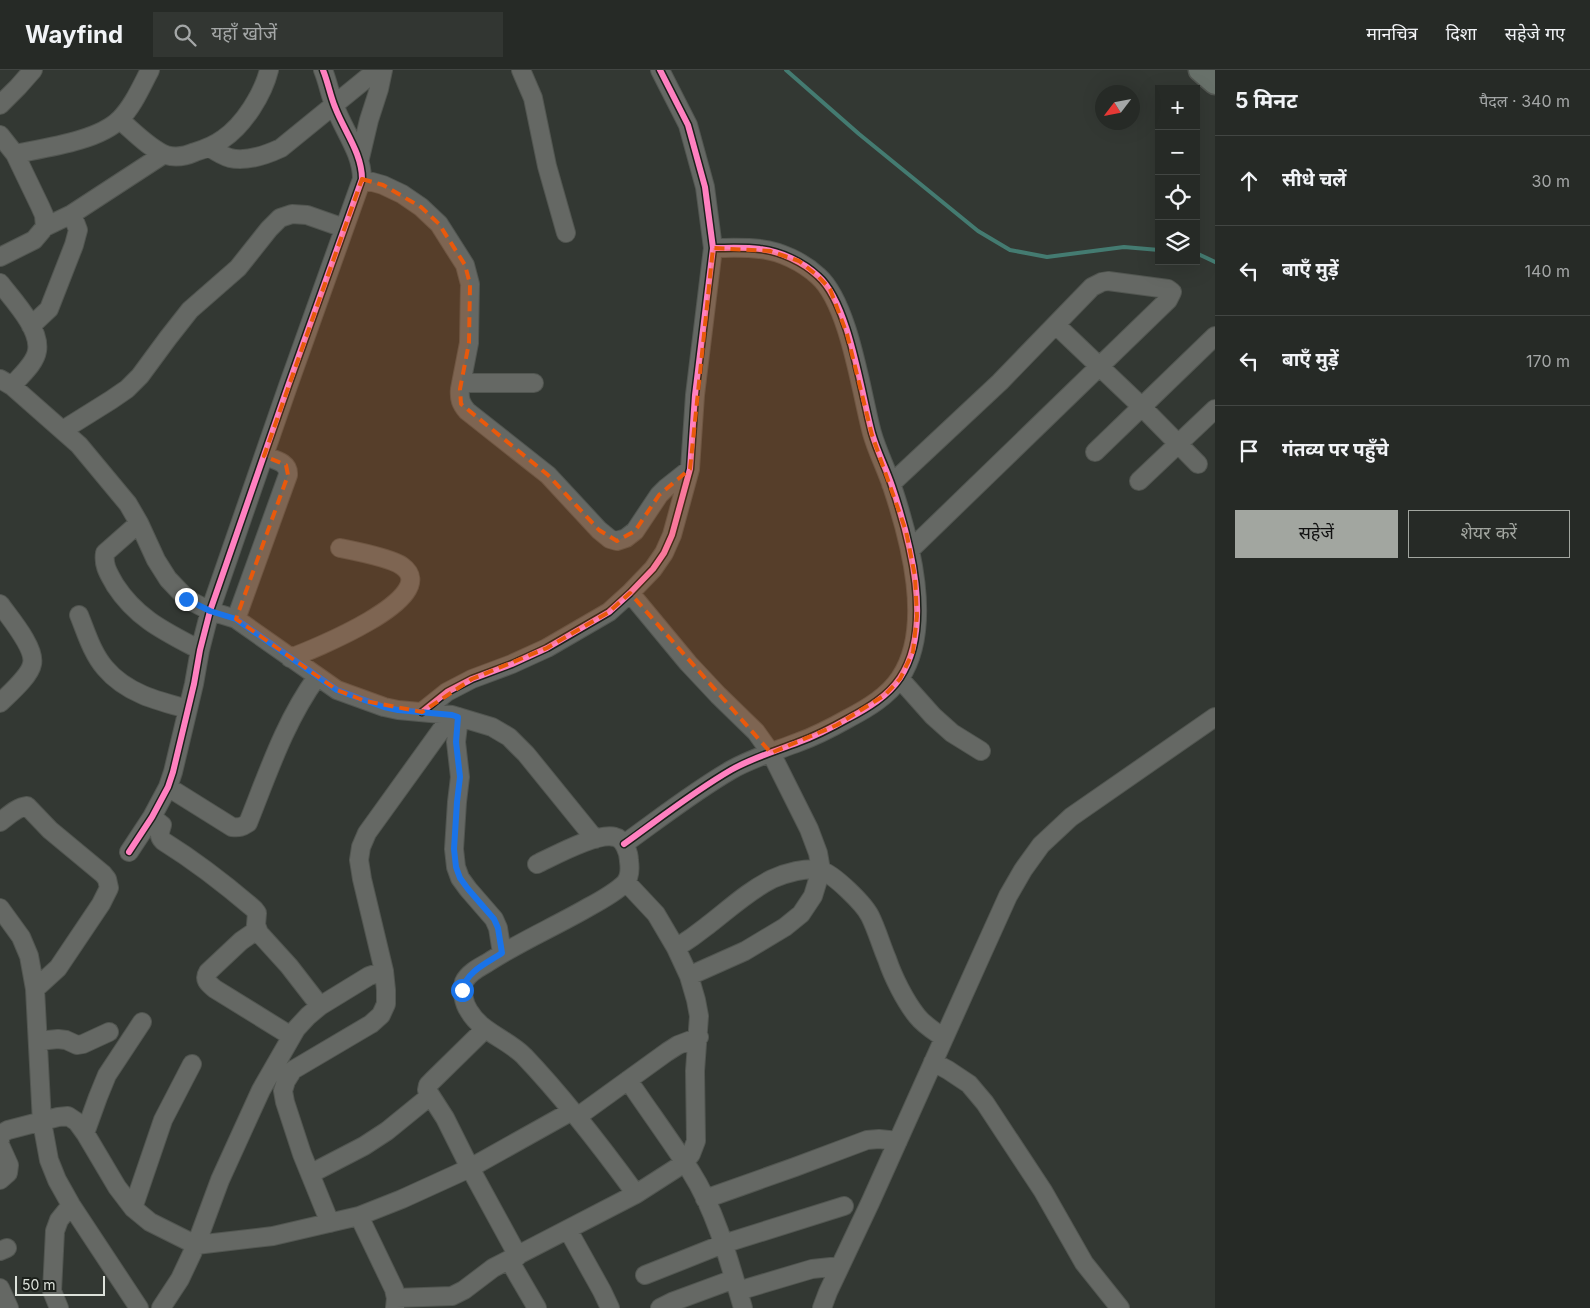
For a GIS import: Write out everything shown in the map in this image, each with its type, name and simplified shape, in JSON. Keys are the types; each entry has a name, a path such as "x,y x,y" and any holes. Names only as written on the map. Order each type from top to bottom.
{"main road":[{"path":"1200,70 1215,83"}],"street":[{"path":"0,105 18,88 32,70"},
{"path":"15,154 90,137 104,131 120,120 134,101 150,70"},
{"path":"120,120 164,154 175,157 209,148 223,140 235,129 257,101 269,70"},
{"path":"323,70 334,106 360,158"},
{"path":"209,148 232,158 268,155 281,148 367,78 383,70"},
{"path":"129,852 152,817 168,787 173,772 210,611 362,179 360,158 383,70"},
{"path":"521,70 533,98 547,166 566,233"},
{"path":"422,712 447,692 472,679 547,648 609,612 653,569 664,553 672,535 690,469 696,386 713,248 705,188 688,125 660,70"},
{"path":"0,135 15,154 44,215 45,227"},
{"path":"0,257 34,240 45,227 72,214 164,154"},
{"path":"362,179 383,185 402,194 421,207 439,224 465,265 470,284 469,343 459,397 461,404 467,411 548,475 599,530 610,539 617,541 626,538 635,531 659,495 690,469"},
{"path":"31,326 49,309 74,244 78,230 72,214"},
{"path":"63,430 127,389 140,376 190,310 238,268 280,218 292,214 307,215 344,228"},
{"path":"624,844 676,806 732,770 801,741 863,711 885,695 900,679 913,652 917,616 915,576 906,531 891,484 872,435 848,334 830,289 818,276 799,261 765,250 713,248"},
{"path":"891,484 1000,382 1092,287 1102,282 1168,288 1172,292 1168,300 910,550"},
{"path":"0,283 31,326 36,338 37,351 31,364 6,382 79,445 128,504 156,560 168,579 186,599 210,611 236,619 337,690 365,701 398,710 455,716 492,727 509,737 526,754 595,839"},
{"path":"1056,325 1142,407 1198,464"},
{"path":"1095,452 1215,336"},
{"path":"461,382 534,384"},
{"path":"1140,481 1215,409"},
{"path":"236,619 288,475 286,465 264,456"},
{"path":"139,523 105,553 104,561 108,572 122,595 137,613 162,630 200,650"},
{"path":"290,658 340,637 373,620 396,603 409,588 411,581 409,573 402,566 340,548"},
{"path":"630,593 688,662 756,732 771,753 809,829 818,852 821,870 813,896 801,914 785,928 745,950 689,976"},
{"path":"0,604 29,646 33,655 32,665 28,673 0,703"},
{"path":"79,615 99,659 118,681 134,692 188,710"},
{"path":"168,787 232,827 239,828 244,826 248,823 285,732 303,696 317,677"},
{"path":"900,679 933,716 952,733 981,751"},
{"path":"455,716 460,777 454,849 456,867 460,878 468,889 494,919 500,933 502,953"},
{"path":"272,1084 286,1081 293,1070 371,1024 381,1015 386,1004 386,990 377,974 359,860 361,847 372,826 455,716"},
{"path":"822,1308 1008,896 1023,870 1042,844 1071,817 1215,717"},
{"path":"0,822 23,806 27,806 57,836 108,879 109,888 58,968 35,989"},
{"path":"152,817 162,825 159,834 163,842 199,864 254,909 257,913 257,930 289,966 320,1006"},
{"path":"537,864 574,846 608,836 617,837 624,844 629,859 630,872 626,882 596,903 502,953 474,971 464,981 462,990 468,1009 475,1019 485,1029 521,1053 545,1078 636,1194"},
{"path":"676,948 748,894 772,879 790,872 821,870 859,900 870,915 888,962 906,999 926,1026 944,1038"},
{"path":"359,1216 394,1289 396,1303 426,1303 452,1296 464,1290 493,1268 636,1194 684,1163 691,1154 696,1141 695,1071 699,1016 689,976 676,948 656,914 626,882"},
{"path":"0,908 21,937 29,956 35,989 42,1122 49,1160 57,1180 71,1205 139,1308"},
{"path":"257,930 241,941 208,972 206,980 215,989 287,1042"},
{"path":"161,1308 180,1279 196,1245 220,1180 272,1084 287,1042 308,1016 320,1006 377,974"},
{"path":"85,1133 107,1076 142,1022"},
{"path":"485,1029 428,1085 427,1090 445,1118 537,1308"},
{"path":"38,1041 58,1039 77,1045 109,1032"},
{"path":"0,1180 8,1173 9,1165 0,1138 14,1128 68,1116 77,1122 85,1133 117,1187 132,1208 150,1222 196,1245 273,1236 359,1216 431,1187 575,1114 678,1045 698,1037"},
{"path":"933,1062 969,1084 985,1103 1044,1191 1084,1263 1120,1308"},
{"path":"132,1208 163,1120 192,1064"},
{"path":"628,1080 691,1172 705,1199 723,1244 739,1293"},
{"path":"272,1084 285,1102 310,1174 330,1223"},
{"path":"310,1174 364,1146 387,1131 430,1096"},
{"path":"705,1199 867,1140 880,1138 898,1141"},
{"path":"60,1308 52,1292 55,1257 54,1236 59,1220 71,1205"},
{"path":"645,1274 723,1244 844,1206"},
{"path":"568,1230 610,1308"},
{"path":"660,1308 672,1302 739,1293 812,1269 840,1266"},
{"path":"0,1288 9,1308"}],"highlighted area":[{"path":"362,179 383,185 421,207 439,224 465,265 470,284 469,343 460,389 461,404 548,475 599,530 617,541 635,531 659,495 690,469 713,248 770,251 799,261 818,276 830,289 847,334 872,435 906,531 915,576 917,616 913,652 900,679 885,695 837,725 771,753 630,593 609,612 547,648 472,679 422,712 365,701 337,690 236,619 288,475 286,465 264,456"}],"waterway":[{"path":"786,70 859,134 978,231 1010,250 1047,257 1124,247 1155,250"},
{"path":"1200,255 1215,262"}],"cycle path":[{"path":"129,852 152,817 168,787 210,611 362,179 356,151 335,107 323,70"},
{"path":"422,712 447,692 472,679 547,648 609,612 653,569 664,553 672,535 690,469 695,395 713,248 705,187 688,125 660,70"},
{"path":"624,844 690,796 731,770 756,758 818,734 877,701 900,678 910,657 916,634 916,583 906,532 892,486 872,433 852,349 838,306 829,289 818,276 791,258 760,249 713,248"}],"route":[{"path":"186,599 210,611 236,619 337,690 384,707 458,717 456,742 460,786 454,849 456,867 460,878 468,889 494,919 501,939 502,953 474,971 464,981 462,990"}]}
